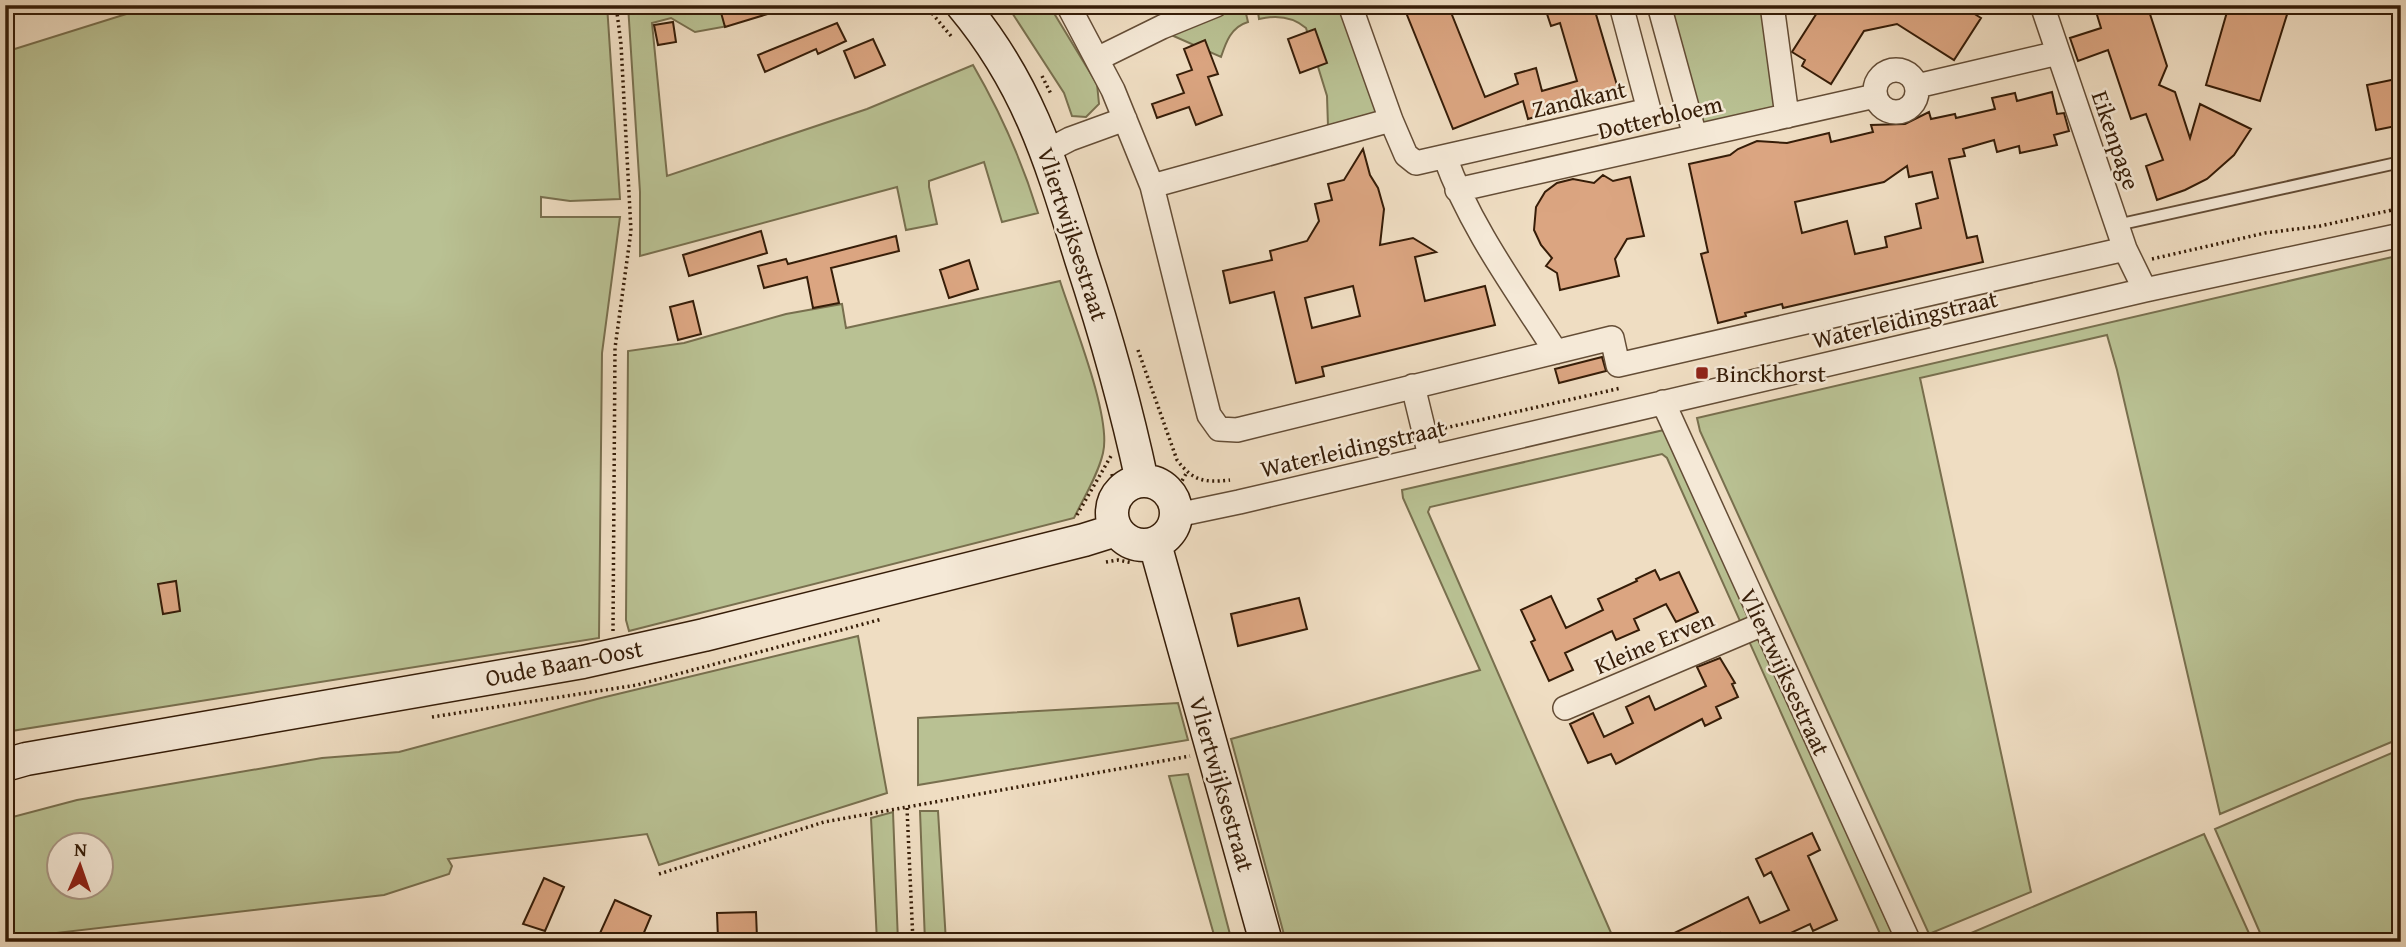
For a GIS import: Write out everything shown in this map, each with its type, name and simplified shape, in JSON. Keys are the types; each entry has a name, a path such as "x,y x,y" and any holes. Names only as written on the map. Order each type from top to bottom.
{"street":[{"name":"Vliertwijksestraat","path":"962,5 987,36 1021,92 1047,151 1103,327 1142,481"},
{"path":"1068,5 1113,90 1152,186 1209,415 1219,429 1237,430 1612,338 1619,365 2125,249"},
{"path":"1097,59 1162,27 1216,5"},
{"path":"1152,186 1391,120 1350,5"},
{"name":"Zandkant","path":"1391,120 1406,155 1416,163 1649,110 1621,5"},
{"path":"1659,5 1695,136"},
{"path":"1772,5 1787,116"},
{"name":"Eikenpage","path":"2042,5 2125,249 2145,290"},
{"name":"Dotterbloem","path":"1457,190 1875,96 1882,108 1894,113 1908,110 1916,100 1917,86 2058,52"},
{"path":"1047,151 1070,139 1125,119"},
{"path":"1445,157 1457,190 1475,223 1556,352"},
{"name":"Waterleidingstraat","path":"1179,495 1430,456 2145,290 2401,234"},
{"path":"1413,386 1430,456"},
{"name":"Vliertwijksestraat","path":"1663,402 1909,942"},
{"path":"1154,482 1179,495 1170,533 1155,544 1140,546 1126,541 1116,530 1112,508 1116,497 1132,483 1154,482"},
{"name":"Oude Baan-Oost","path":"5,765 613,655 718,632 1116,530"},
{"name":"Vliertwijksestraat","path":"1155,544 1266,942"},
{"name":"Kleine Erven","path":"1565,708 1763,624"}],"lane":[{"path":"2117,225 2401,162"}],"path":[{"path":"613,655 615,348 631,231 621,44 616,5"},
{"path":"925,5 951,36"},
{"name":"Waterleidingstraat","path":"1278,469 1409,437"},
{"path":"1169,441 1177,460 1179,495"},
{"path":"1109,445 1116,497"},
{"name":"Waterleidingstraat","path":"1179,495 1197,479 1211,482 1233,480"},
{"path":"659,874 824,822 1212,750"},
{"path":"907,808 913,942"}],"green space":[{"path":"155,5 607,5 620,199 570,201 541,197 541,217 620,217 602,353 599,638 5,732 5,52"},
{"path":"628,5 721,5 728,26 695,32 671,18 652,23 667,176 867,109 973,65 1010,138 1038,213 1002,222 984,162 929,181 937,224 906,230 897,187 640,256 640,192"},
{"path":"1007,5 1049,5 1097,84 1099,104 1086,117 1072,116 1064,93"},
{"path":"1215,5 1244,5 1248,22 1233,31 1221,57 1169,34"},
{"path":"1257,5 1340,5 1379,117 1328,126 1327,96 1306,28 1284,18 1259,19"},
{"path":"1665,5 1765,5 1776,107 1703,124"},
{"path":"2401,255 2401,738 2220,814 2107,335 1920,378 2031,892 1929,934 1700,431 1697,418"},
{"path":"1060,281 1097,393 1104,437 1098,469 1074,518 629,631 626,620 628,351 684,343 786,314 842,304 846,328"},
{"path":"1664,430 1895,939 1881,936 1667,458 1662,454 1430,507 1428,512 1615,942 1286,942 1231,739 1480,670 1403,498 1402,490"},
{"path":"858,636 887,793 659,865 647,834 448,859 452,866 449,874 384,895 5,939 5,819 77,800 322,758 399,752 597,699"},
{"path":"1178,703 1188,740 918,785 918,718"},
{"path":"2401,749 2401,942 2264,942 2215,829"},
{"path":"1188,774 1232,942 1216,942 1169,776"},
{"path":"920,811 938,811 946,942 925,942"},
{"path":"893,812 898,942 877,942 871,818"},
{"path":"2204,834 2253,942 1950,942"}],"building":[{"path":"732,5 784,5 784,9 725,27 720,9"},
{"path":"1403,5 1448,5 1485,97 1518,84 1515,74 1536,68 1542,91 1577,81 1560,23 1551,26 1546,11 1564,5 1588,5 1590,12 1595,11 1619,92 1528,119 1523,101 1453,129"},
{"path":"1822,5 1960,5 1981,18 1954,60 1897,24 1864,31 1831,84 1802,66 1805,60 1792,52"},
{"path":"2094,5 2147,5 2167,66 2159,85 2175,92 2190,138 2200,104 2251,129 2234,155 2207,179 2157,200 2146,166 2163,160 2146,114 2131,119 2108,50 2078,61 2070,38 2101,28"},
{"path":"2229,5 2290,5 2260,101 2206,85"},
{"path":"673,22 676,42 658,45 654,25"},
{"path":"837,23 846,41 818,54 816,49 765,72 758,55"},
{"path":"1315,29 1327,63 1300,73 1288,39"},
{"path":"873,39 885,65 855,78 844,51"},
{"path":"1205,40 1218,74 1208,77 1222,115 1196,125 1189,107 1157,118 1152,104 1184,93 1177,75 1192,70 1184,49"},
{"path":"2401,78 2401,125 2376,130 2367,85"},
{"path":"2052,92 2057,114 2064,113 2069,131 2054,135 2057,145 2020,153 2019,146 1997,152 1994,140 1963,149 1965,156 1949,159 1967,238 1977,236 1983,262 1783,308 1782,304 1718,323 1701,254 1708,252 1689,164 1730,155 1757,141 1787,143 1829,133 1831,142 1873,132 1871,125 1905,124 1929,112 1931,119 1955,114 1956,118 1995,109 1992,98 2015,93 2017,101","holes":["1907,166 1909,177 1932,172 1938,198 1916,204 1921,228 1885,237 1887,247 1855,254 1847,221 1802,233 1795,202 1884,182"]},
{"path":"1363,149 1384,209 1380,245 1413,238 1436,252 1415,257 1425,301 1485,286 1495,325 1322,367 1324,376 1296,383 1274,292 1230,303 1223,271 1272,260 1270,251 1307,241 1319,221 1315,204 1332,200 1328,184 1344,180","holes":["1353,286 1360,316 1312,328 1305,298"]},
{"path":"1603,175 1613,181 1630,177 1644,236 1627,239 1615,259 1619,276 1560,290 1557,273 1546,266 1552,258 1541,245 1534,230 1536,207 1545,192 1557,183 1573,179 1594,183"},
{"path":"761,231 767,253 689,276 683,255"},
{"path":"896,236 899,251 831,268 839,303 813,308 807,277 764,288 758,266 786,259 788,264"},
{"path":"969,260 978,289 949,298 940,270"},
{"path":"693,301 701,334 678,340 670,307"},
{"path":"1602,357 1606,371 1559,383 1555,369"},
{"path":"1655,570 1660,580 1679,572 1698,612 1676,622 1666,604 1634,619 1639,630 1616,640 1612,631 1565,653 1573,670 1549,681 1531,642 1535,640 1521,610 1551,596 1566,628 1603,610 1598,599"},
{"path":"176,581 180,611 163,614 158,584"},
{"path":"1299,598 1307,629 1238,646 1231,614"},
{"path":"1720,658 1735,683 1732,684 1738,697 1716,707 1721,718 1705,726 1702,719 1616,764 1611,754 1588,763 1570,724 1593,713 1604,737 1633,723 1626,707 1649,696 1655,710 1706,686 1697,667"},
{"path":"1812,833 1820,850 1808,856 1837,920 1813,931 1810,924 1771,942 1724,942 1720,933 1696,942 1656,942 1748,897 1760,923 1789,910 1771,872 1764,876 1756,859"},
{"path":"544,878 564,887 545,931 523,924"},
{"path":"615,900 651,916 640,942 596,942"},
{"path":"756,912 757,938 718,939 717,913"}],"place":[{"name":"Binckhorst","path":"1702,373"}]}
